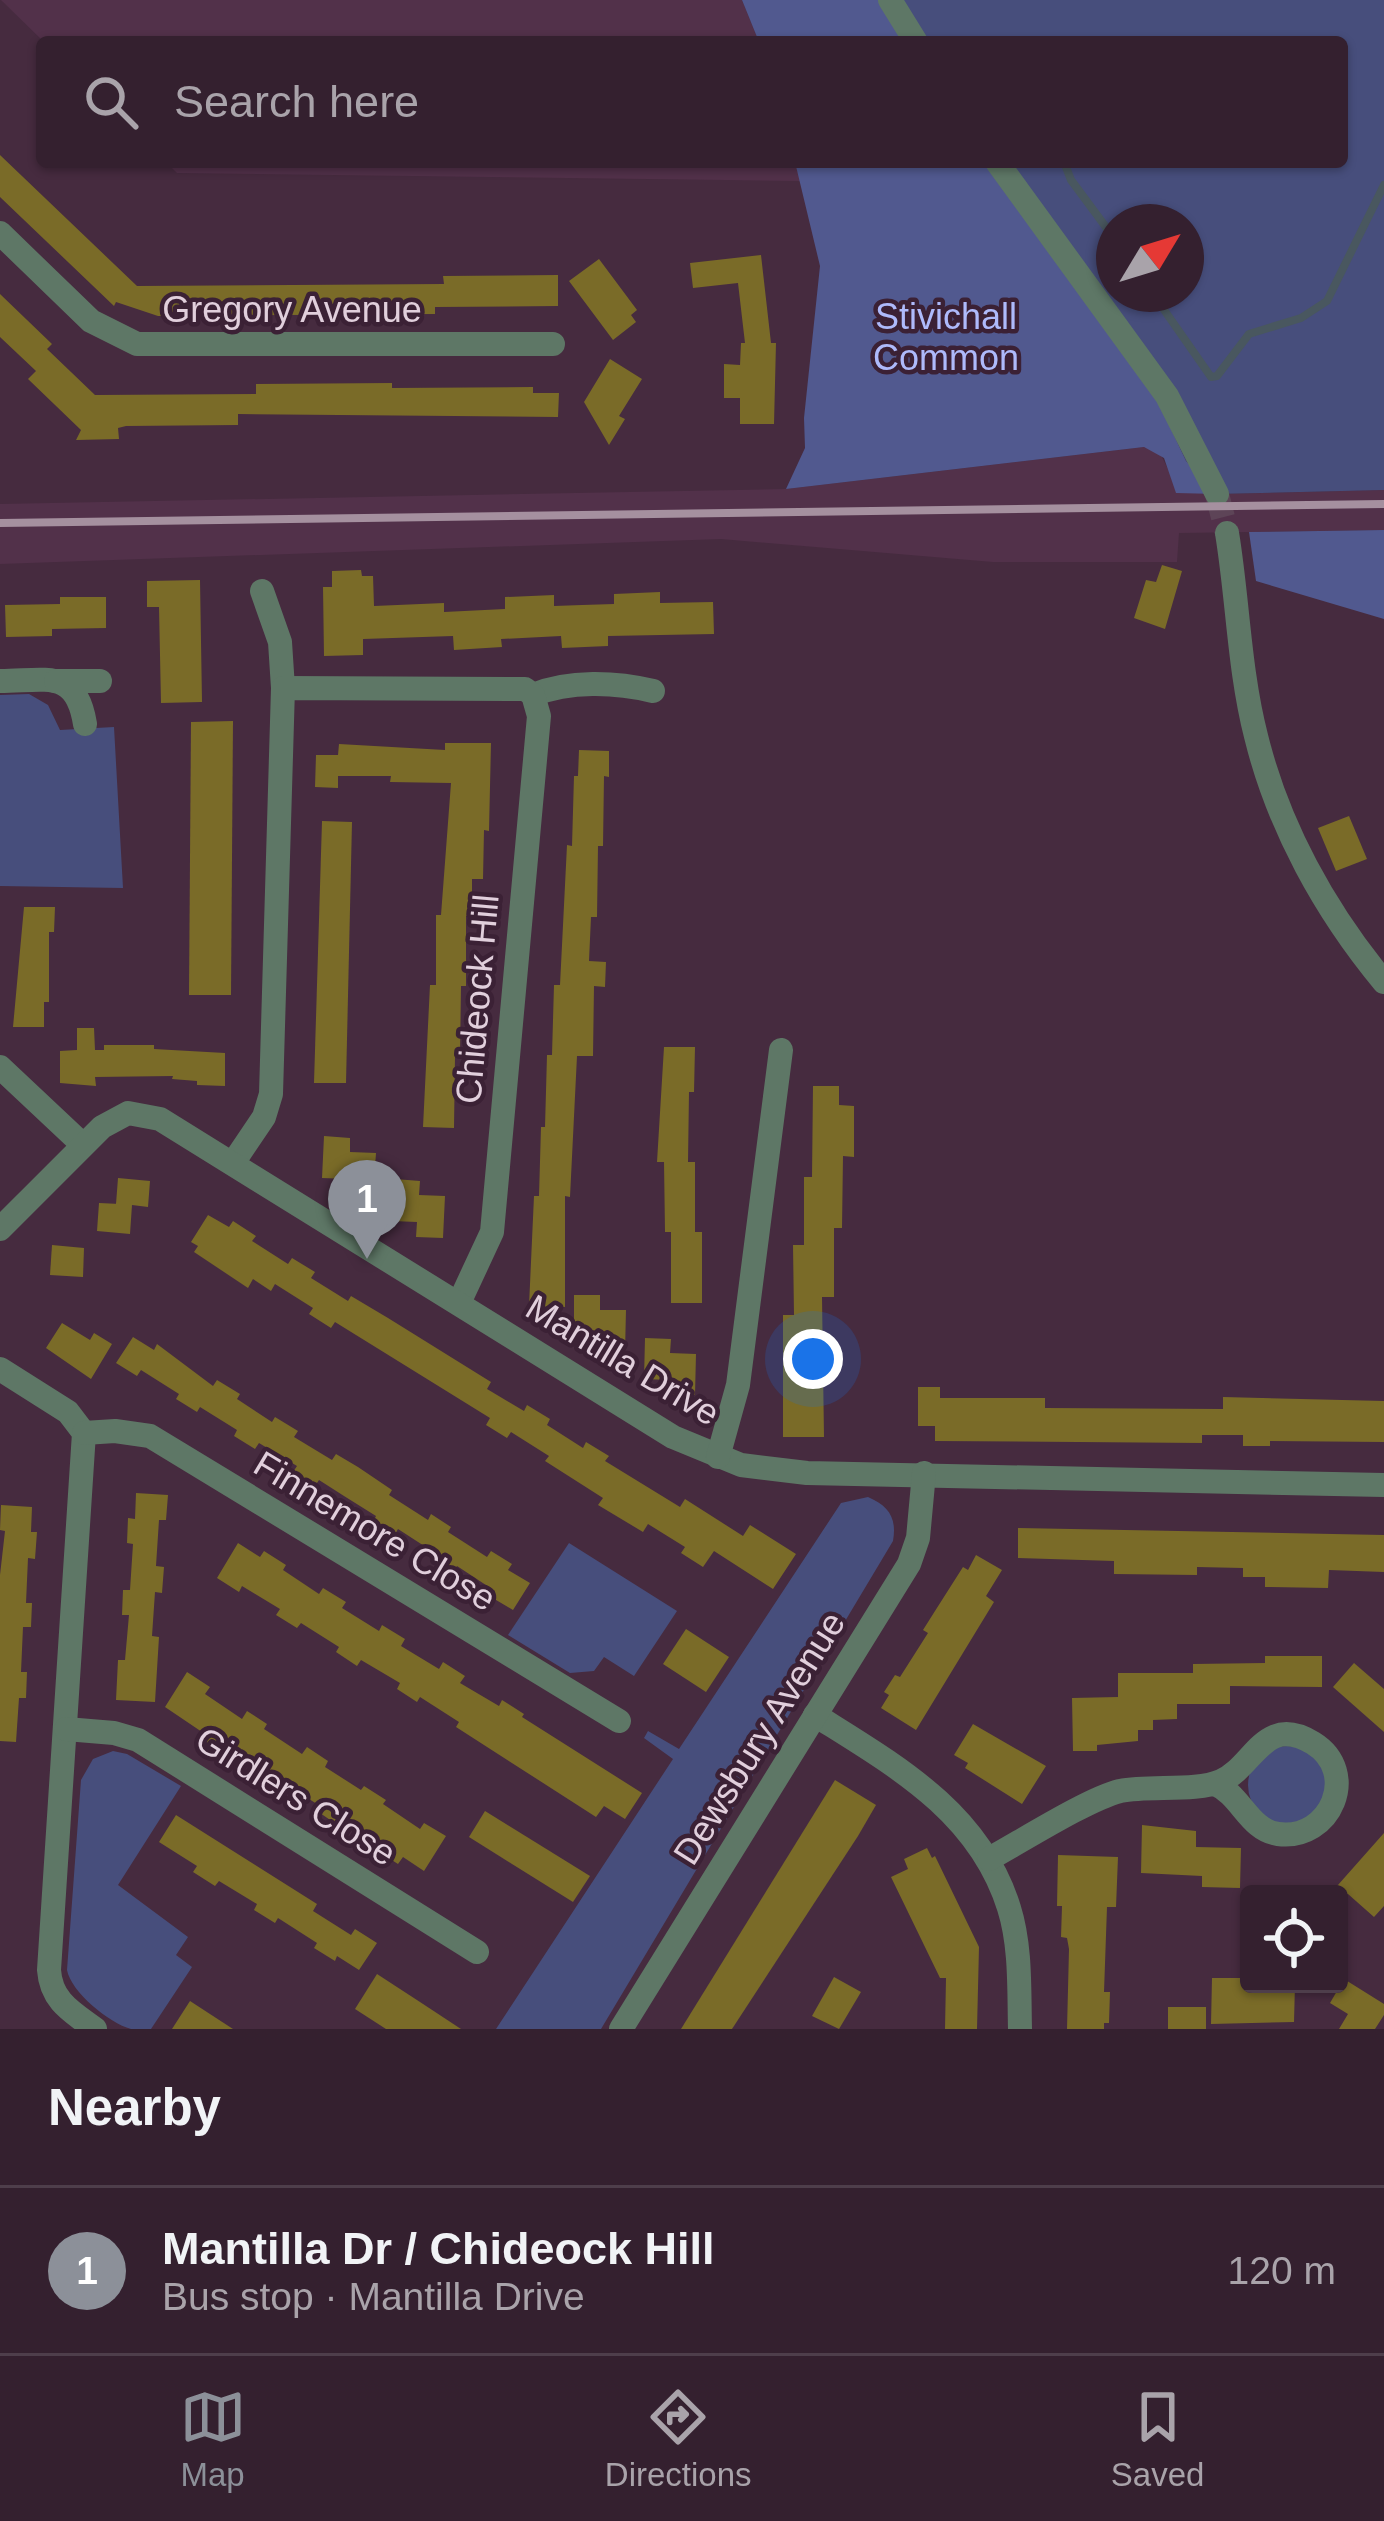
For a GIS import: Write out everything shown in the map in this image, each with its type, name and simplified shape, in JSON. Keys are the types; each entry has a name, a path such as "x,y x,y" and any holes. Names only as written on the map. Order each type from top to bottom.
{"street":[{"path":"890,0 912,36"},
{"path":"1001,168 1167,396 1217,494"},
{"name":"Gregory Avenue","path":"0,233 91,321 136,344 553,344"},
{"path":"1227,532 1245,674 1265,769 1288,828 1326,902 1384,982"},
{"path":"232,1163 263,1117 271,1094 284,688 280,642 262,591"},
{"path":"0,681 100,681"},
{"path":"54,681 79,694 86,724"},
{"path":"284,688 515,688 533,695 549,688 625,684 653,691"},
{"name":"Chideock Hill","path":"459,1303 492,1232 539,716 533,695"},
{"path":"718,1457 738,1385 781,1050"},
{"path":"0,1067 83,1145"},
{"name":"Mantilla Drive","path":"0,1228 113,1119 136,1112 160,1119 673,1437 718,1457 776,1471 1384,1485"},
{"path":"0,1369 68,1412 84,1433 50,1984 67,2009 95,2029"},
{"name":"Finnemore Close","path":"84,1433 133,1431 150,1436 620,1721"},
{"name":"Dewsbury Avenue","path":"624,2028 914,1552 924,1473"},
{"path":"815,1715 929,1790 965,1824 989,1858 1010,1912 1019,2029"},
{"name":"Girdlers Close","path":"66,1729 138,1740 477,1952"},
{"path":"989,1858 1115,1792 1157,1785 1215,1784 1228,1778 1264,1742 1287,1734 1323,1751 1338,1789 1335,1803 1321,1822 1287,1834 1267,1832 1229,1790 1215,1784"}],"shaded area":[{"path":"1,0 742,0 757,36 38,36"},
{"path":"890,0 1384,0 1384,490 1217,494 1186,461 1158,401 1097,312 1204,312 1204,204 1096,204 1096,311 998,168 1348,168 1348,36 912,36"},
{"path":"172,168 797,168 801,181 177,173"},
{"path":"1144,447 1160,453 1172,477 1217,494 1384,490 1384,530 1179,533 1177,562 993,562 721,539 0,564 0,504 786,489"},
{"path":"29,694 48,705 60,730 114,727 123,888 0,886 0,695"},
{"path":"868,1497 890,1514 893,1541 601,2029 496,2029 673,1759 644,1738 648,1731 679,1749 841,1503"},
{"path":"569,1543 677,1611 634,1676 604,1657 594,1671 570,1673 508,1635"},
{"path":"1287,1746 1315,1757 1326,1785 1315,1813 1287,1824 1259,1813 1248,1785 1259,1757"},
{"path":"113,1751 127,1754 181,1786 118,1885 188,1937 176,1955 192,1967 151,2029 131,2029 102,2013 83,1997 67,1970 81,1780 93,1759"}],"green space":[{"path":"742,0 890,0 912,36 757,36"},
{"name":"Stivichall Common","path":"796,168 998,168 1158,401 1186,461 1217,494 1176,493 1164,458 1144,447 786,489 805,448 820,266"},
{"path":"1384,530 1384,619 1256,581 1249,532"}],"building":[{"path":"0,155 137,286 444,284 443,276 558,275 558,306 435,307 435,314 158,316 116,302 114,306 0,197"},
{"path":"761,255 771,343 776,343 774,424 740,424 740,398 724,398 724,364 740,365 741,343 745,343 738,283 693,288 690,263"},
{"path":"599,259 637,310 631,315 636,322 613,340 569,281"},
{"path":"0,294 52,344 47,349 95,395 256,394 256,384 533,387 533,393 559,393 558,417 238,414 238,425 126,426 118,428 119,439 76,440 81,430 28,379 36,371 0,337"},
{"path":"610,359 642,379 619,416 625,419 609,445 584,402"},
{"path":"1162,565 1182,571 1165,629 1134,618 1146,580 1156,582"},
{"path":"361,570 362,576 373,576 374,606 444,603 444,612 505,609 505,597 554,595 554,606 614,604 614,594 660,592 660,603 713,602 714,634 608,636 608,646 562,648 561,636 501,639 502,647 454,650 453,636 363,639 363,655 324,656 323,587 332,587 332,571"},
{"path":"200,580 202,702 161,703 159,607 147,607 147,581"},
{"path":"60,597 106,597 106,628 52,629 52,636 6,637 5,605 60,604"},
{"path":"233,721 231,995 189,995 191,722"},
{"path":"445,743 491,743 483,879 472,879 472,916 466,916 466,986 461,986 460,1056 455,1056 454,1128 423,1127 430,985 436,985 436,915 441,915 451,783 338,776 338,788 315,787 316,755 338,755 339,744 445,750"},
{"path":"579,750 609,751 603,846 598,846 597,917 591,917 589,961 606,962 605,987 594,986 593,1056 577,1056 570,1197 565,1196 565,1307 529,1306 534,1196 539,1196 547,1055 552,1055 554,985 560,985 567,845 572,846"},
{"path":"1349,816 1367,859 1336,871 1318,828"},
{"path":"322,821 352,822 346,1083 314,1083"},
{"path":"24,907 55,907 54,932 49,932 49,1002 44,1002 44,1027 13,1027"},
{"path":"77,1028 94,1028 95,1050 104,1050 104,1045 154,1045 154,1049 225,1053 225,1086 197,1085 197,1081 173,1076 95,1077 96,1086 60,1083 60,1051 77,1050"},
{"path":"664,1047 695,1047 688,1162 695,1162 695,1232 702,1232 702,1303 671,1303 671,1232 665,1232 664,1162 657,1162"},
{"path":"813,1086 839,1086 839,1105 854,1106 854,1157 843,1156 842,1228 834,1228 834,1297 822,1297 824,1437 783,1437 783,1315 794,1315 793,1245 804,1245 804,1177 812,1177"},
{"path":"324,1136 350,1138 350,1152 376,1153 373,1196 348,1195 349,1179 322,1178"},
{"path":"118,1178 150,1181 148,1207 132,1205 130,1234 97,1231 99,1203 116,1204"},
{"path":"395,1179 420,1181 419,1195 445,1196 443,1238 416,1237 417,1222 392,1221"},
{"path":"208,1215 229,1227 233,1221 256,1236 252,1241 288,1264 292,1258 315,1272 311,1278 388,1318 491,1382 487,1389 524,1411 527,1405 550,1419 547,1425 583,1448 586,1442 609,1456 605,1461 680,1507 685,1499 743,1536 750,1525 796,1554 773,1589 714,1551 703,1567 681,1553 685,1547 648,1524 643,1532 598,1505 603,1498 545,1461 549,1456 511,1432 507,1438 486,1425 490,1418 335,1322 331,1328 309,1314 313,1308 275,1284 271,1291 253,1279 248,1288 194,1252 198,1246 191,1242"},
{"path":"52,1245 84,1248 83,1277 50,1275"},
{"path":"574,1295 600,1295 600,1310 626,1310 625,1352 599,1351 599,1337 574,1336"},
{"path":"62,1323 90,1340 94,1333 112,1344 91,1379 46,1348"},
{"path":"133,1337 154,1350 157,1344 213,1386 217,1380 240,1394 237,1399 272,1422 275,1417 298,1431 294,1437 332,1460 336,1454 358,1467 392,1490 389,1495 428,1520 431,1514 451,1527 448,1532 487,1557 491,1551 512,1564 508,1570 530,1583 513,1610 491,1597 495,1591 457,1566 453,1572 432,1558 435,1553 398,1529 394,1536 373,1522 376,1516 319,1480 315,1486 293,1472 297,1466 259,1443 255,1449 234,1436 237,1430 200,1407 197,1412 176,1399 179,1394 141,1370 137,1376 116,1363"},
{"path":"645,1338 671,1339 670,1353 696,1354 695,1395 670,1395 670,1380 644,1379"},
{"path":"918,1387 940,1387 940,1398 1045,1398 1045,1408 1223,1409 1223,1397 1384,1401 1384,1442 1270,1441 1270,1446 1243,1446 1243,1435 1202,1435 1202,1443 935,1441 935,1426 918,1426"},
{"path":"136,1493 168,1495 166,1520 159,1520 156,1566 164,1567 162,1593 155,1592 152,1636 159,1637 155,1702 116,1700 118,1660 125,1660 129,1615 122,1615 123,1590 130,1590 133,1544 127,1543 128,1518 135,1519"},
{"path":"1,1505 32,1507 31,1532 37,1532 35,1559 28,1558 26,1603 32,1603 31,1627 23,1627 21,1672 27,1672 26,1698 19,1698 16,1742 0,1741 0,1575 5,1531 0,1530"},
{"path":"1018,1528 1384,1535 1384,1572 1329,1570 1328,1588 1265,1587 1265,1577 1243,1577 1243,1568 1197,1567 1197,1575 1114,1574 1114,1561 1018,1558"},
{"path":"238,1543 260,1557 264,1551 319,1594 323,1588 346,1602 342,1608 379,1631 382,1625 405,1639 401,1646 439,1669 443,1662 465,1676 460,1683 499,1706 502,1700 642,1793 625,1819 604,1806 596,1817 456,1727 459,1722 420,1697 417,1702 397,1689 400,1683 361,1660 357,1666 336,1652 339,1647 301,1623 297,1628 276,1615 280,1609 242,1586 239,1592 217,1578"},
{"path":"976,1555 1002,1570 986,1596 994,1602 916,1730 881,1708 889,1695 884,1692 895,1675 900,1677 928,1633 923,1630 963,1567 968,1570"},
{"path":"686,1629 729,1657 706,1692 663,1664"},
{"path":"1265,1656 1322,1656 1322,1687 1230,1686 1230,1704 1177,1704 1177,1719 1153,1720 1153,1730 1138,1730 1138,1741 1097,1745 1097,1751 1073,1751 1072,1698 1118,1697 1118,1673 1193,1673 1193,1664 1265,1663"},
{"path":"1354,1663 1384,1689 1384,1732 1333,1687"},
{"path":"187,1672 210,1687 205,1694 242,1719 247,1711 267,1724 264,1729 302,1754 307,1747 328,1761 325,1767 386,1800 383,1804 420,1829 424,1823 446,1836 424,1871 403,1857 398,1864 376,1850 380,1844 343,1820 339,1826 317,1811 320,1806 284,1783 280,1789 258,1775 261,1769 225,1745 221,1752 199,1737 202,1732 165,1707"},
{"path":"973,1724 1046,1766 1022,1804 965,1768 968,1763 954,1755"},
{"path":"835,1780 876,1805 858,1836 732,2029 681,2029"},
{"path":"485,1811 590,1876 573,1902 469,1837"},
{"path":"176,1815 317,1904 313,1911 351,1935 355,1929 377,1943 359,1970 314,1948 317,1943 278,1918 275,1923 254,1910 257,1904 219,1881 215,1886 193,1872 197,1866 159,1842"},
{"path":"1142,1825 1196,1831 1196,1847 1241,1848 1240,1888 1202,1887 1202,1876 1141,1873"},
{"path":"1384,1833 1384,1906 1374,1917 1348,1894 1348,1885 1338,1885"},
{"path":"927,1848 979,1947 977,2029 945,2029 946,1978 940,1978 891,1877 908,1869 904,1859"},
{"path":"1058,1855 1118,1857 1116,1907 1107,1907 1104,1992 1110,1992 1109,2023 1104,2023 1104,2029 1067,2029 1069,1949 1067,1938 1061,1937 1062,1906 1057,1906"},
{"path":"377,1974 461,2029 386,2029 355,2009"},
{"path":"834,1977 861,1992 839,2029 812,2016"},
{"path":"1212,1978 1240,1978 1240,1993 1295,1993 1294,2022 1211,2024"},
{"path":"1348,1982 1384,2004 1384,2015 1375,2029 1339,2029 1348,2014 1330,2003 1336,1993 1348,1993"},
{"path":"190,2001 233,2029 172,2029"},
{"path":"1168,2007 1206,2007 1206,2029 1168,2029"}],"waterway":[{"path":"1066,168 1096,214"},
{"path":"1166,312 1211,377 1217,376 1249,334 1301,318 1327,301 1384,185"}],"tunnel":[{"path":"1217,494 1227,533"}],"railway":[{"path":"0,523 1384,504"}],"place":[{"name":"Mantilla Dr / Chideock Hill","path":"367,1259"}]}
